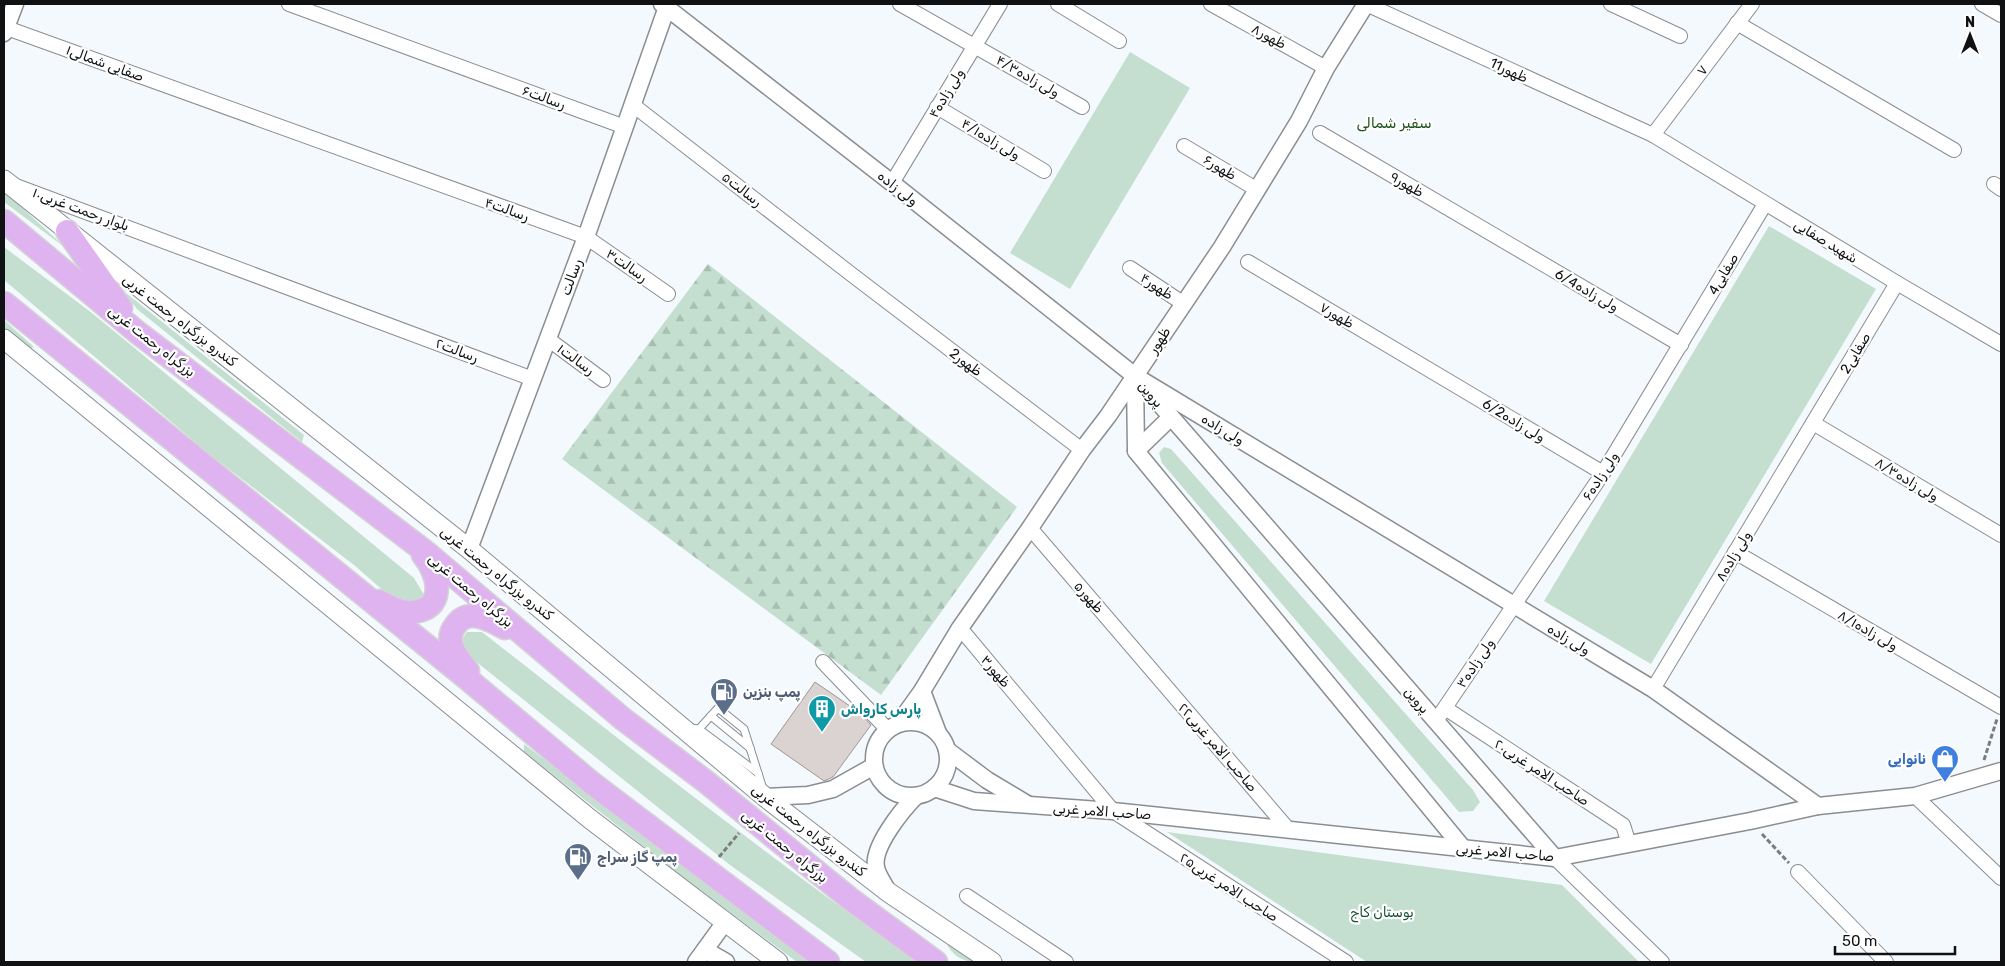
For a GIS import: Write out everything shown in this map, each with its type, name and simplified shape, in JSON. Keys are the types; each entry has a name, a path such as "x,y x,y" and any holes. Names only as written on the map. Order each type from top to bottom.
{"highway":[{"name":"بزرگراه رحمت غربی","path":"4,221 137,332 427,553 623,719 752,818 848,898 936,962"},
{"path":"67,231 137,332"},
{"path":"4,303 593,784 828,962"},
{"path":"352,587 404,611 417,611 432,604 436,598 437,584 433,569 418,550 398,530"},
{"path":"497,704 453,651 451,634 453,628 464,618 480,617 506,628 538,648"}],"main road":[{"name":"کندرو بزرگراه رحمت غربی","path":"5,181 469,549 691,728 765,797 888,892 992,962"},
{"path":"4,339 590,819 778,962"}],"street":[{"path":"4,29 15,4"},
{"name":"رسالت۶","path":"289,4 625,127"},
{"name":"ولی زاده۴/۳","path":"900,4 1082,107"},
{"name":"ولی زاده۴","path":"892,183 1000,4"},
{"path":"1058,4 1119,41"},
{"name":"ظهور۸","path":"1211,4 1326,68"},
{"name":"ظهور","path":"893,727 922,691 960,628 1222,247 1299,121 1326,68 1366,4"},
{"name":"11ظهور","path":"1366,4 1653,135"},
{"path":"1611,4 1638,10 1680,36"},
{"name":"۷","path":"1653,135 1752,4"},
{"path":"1982,4 2001,15"},
{"name":"رسالت","path":"469,549 586,237 666,5"},
{"name":"ولی زاده","path":"666,5 1135,376 1653,689 1818,806"},
{"path":"1737,24 1954,150"},
{"name":"صفایی شمالی۱","path":"4,29 203,98 428,181"},
{"name":"رسالت۵","path":"633,105 851,274"},
{"name":"ولی زاده۴/۱","path":"938,107 1044,172"},
{"name":"ظهور۹","path":"1320,133 1493,234"},
{"name":"شهید صفایی","path":"1653,135 1896,283 2001,344"},
{"name":"ظهور۶","path":"1184,146 1256,189"},
{"name":"بلوار رحمت غربی۱۰","path":"5,181 382,321"},
{"name":"رسالت۴","path":"428,181 586,237"},
{"name":"4صفایی","path":"1681,345 1765,204"},
{"name":"6/4ولی زاده","path":"1493,234 1681,345"},
{"name":"رسالت۳","path":"586,237 668,294"},
{"name":"ظهور۷","path":"1248,262 1425,368"},
{"name":"ظهور۴","path":"1130,268 1184,304"},
{"name":"2ظهور","path":"851,274 1082,450"},
{"name":"2صفایی","path":"1813,423 1896,283"},
{"name":"رسالت۲","path":"382,321 533,378"},
{"name":"رسالت۱","path":"548,339 603,380"},
{"name":"ولی زاده۶","path":"1514,605 1603,473 1681,345"},
{"name":"6/2ولی زاده","path":"1425,368 1603,473"},
{"name":"پروین","path":"1135,376 1440,715 1555,858"},
{"name":"پروین","path":"1135,376 1136,451"},
{"path":"1171,417 1136,451 1463,848"},
{"name":"ولی زاده۸/۳","path":"1813,423 2001,535"},
{"name":"ولی زاده۸","path":"1653,689 1813,423"},
{"name":"ظهور۵","path":"1030,528 1148,666"},
{"name":"ولی زاده۸/۱","path":"1735,552 2001,707"},
{"name":"ولی زاده۳","path":"1440,715 1514,605"},
{"name":"ظهور۳","path":"960,628 1113,811"},
{"path":"823,662 893,727"},
{"name":"صاحب الامر غربی٢٢","path":"1148,666 1288,830"},
{"path":"888,892 875,867 880,845 897,816 916,796 934,788 941,781 946,771 948,760 947,750 938,733 922,691"},
{"name":"صاحب الامر غربی۲۰","path":"1440,715 1623,825 1630,844"},
{"path":"916,796 902,795 889,789 880,779 874,766 876,746 879,740 893,727 913,722 926,725 938,733"},
{"path":"947,750 986,780 1031,806"},
{"path":"765,797 808,795 833,789 874,766"},
{"name":"صاحب الامر غربی","path":"934,788 974,801 1113,811 1555,858 1750,821 1818,806 1915,796 2001,771"},
{"path":"1915,796 2001,878"},
{"name":"صاحب الامر غربی۲۵","path":"1113,811 1346,962"},
{"path":"1555,858 1662,962"},
{"path":"1798,872 1886,962"},
{"path":"967,896 1066,962"},
{"path":"725,922 701,956 726,962"},
{"path":"759,962 771,962"}],"lane":[{"path":"758,773 691,728 711,716 718,708 744,728 758,773 765,797"},
{"path":"711,716 750,748"}],"path":[{"path":"1978,777 2001,707"},
{"path":"708,871 752,818"},
{"path":"1750,821 1798,872"}],"green space":[{"path":"1130,52 1190,88 1070,289 1010,253"},
{"path":"4,191 6,193 67,249 4,202"},
{"path":"1769,226 1876,289 1651,664 1544,601"},
{"path":"4,247 92,313 414,578 424,595 419,602 411,605 393,599 354,565 208,453 4,280"},
{"path":"708,264 1017,507 881,695 562,459"},
{"path":"121,289 304,435 302,442 137,309"},
{"path":"4,320 34,347 28,349 4,330"},
{"path":"1164,447 1171,449 1473,790 1480,802 1473,811 1459,812 1162,463 1159,453"},
{"path":"467,632 482,632 752,841 917,962 866,962 730,865 464,652 461,640"},
{"path":"524,744 810,962 797,962 675,871 524,752"},
{"name":"بوستان کاج","path":"1167,832 1562,885 1639,962 1367,962"},
{"path":"946,942 976,962 958,957 951,951"}],"building":[{"name":"پارس کارواش","path":"815,682 860,713 871,725 833,777 824,781 771,744"}],"place":[{"name":"پمپ بنزین","path":"724,716"},
{"name":"پارس کارواش","path":"822,733"},
{"name":"نانوایی","path":"1945,783"},
{"name":"پمپ گاز سراج","path":"578,881"}],"district":[{"name":"سفیر شمالی","path":"1394,123"}]}
